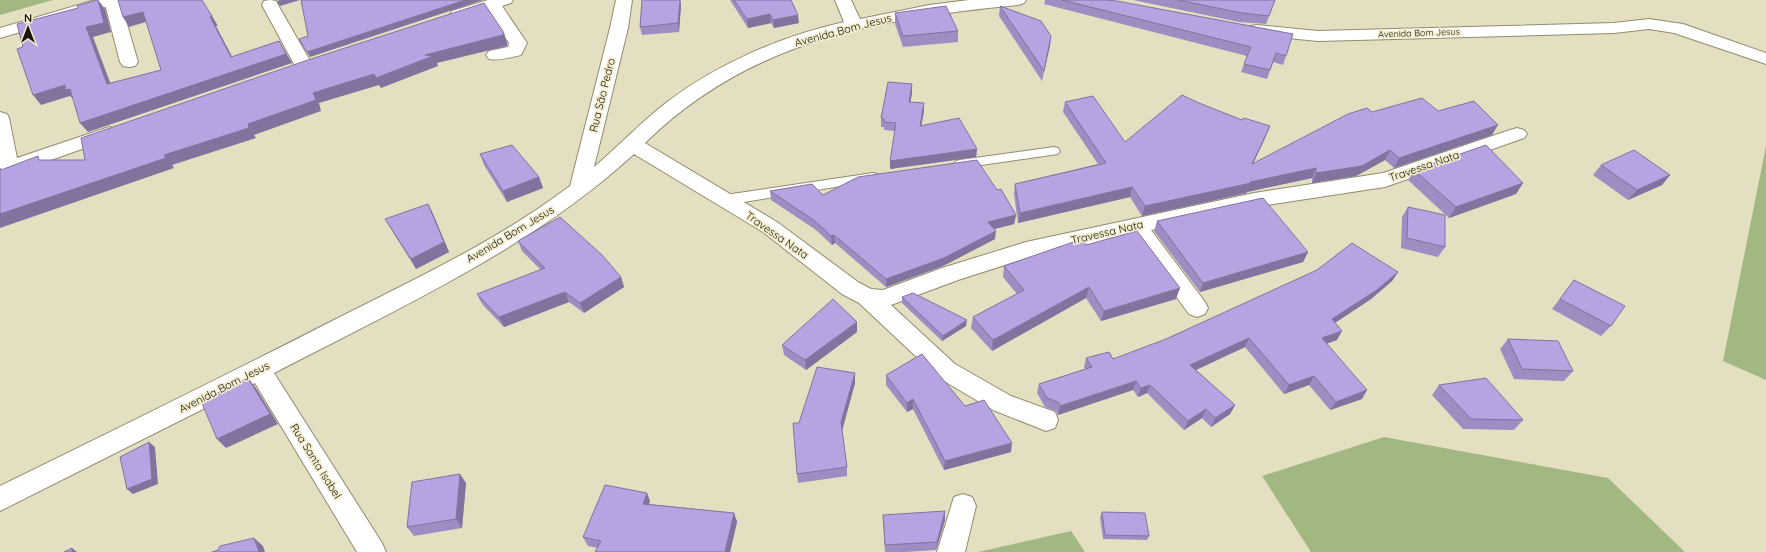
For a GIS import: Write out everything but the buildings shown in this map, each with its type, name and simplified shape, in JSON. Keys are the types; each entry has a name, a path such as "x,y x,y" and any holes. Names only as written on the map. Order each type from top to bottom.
{"street":[{"path":"0,34 112,0 129,62"},
{"name":"Rua São Pedro","path":"579,189 619,28 624,0"},
{"path":"843,0 854,25"},
{"name":"Avenida Bom Jesus","path":"0,500 260,370 492,248 543,216 579,189 680,102 725,72 763,54 802,39 854,25 887,17 1018,0"},
{"path":"440,22 498,2 518,43 516,51 495,55"},
{"path":"270,5 304,66"},
{"name":"Avenida Bom Jesus","path":"1240,28 1318,36 1614,28 1649,24 1677,28 1766,59"},
{"path":"0,118 5,170 127,127"},
{"name":"Travessa Nata","path":"632,144 770,227 850,288 867,297 884,299 950,274 1026,250 1254,200 1385,180 1517,134"},
{"path":"1136,226 1197,308"},
{"path":"867,297 947,371 1002,402 1046,420"},
{"name":"Rua Santa Isabel","path":"260,370 372,552"},
{"path":"951,552 963,506"}],"lane":[{"path":"946,166 1054,151"},
{"name":"Travessa Nata","path":"725,200 884,175"}],"green space":[{"path":"0,0 53,0 0,15"},
{"path":"1766,146 1766,380 1723,361"},
{"path":"1384,437 1608,478 1685,552 1311,552 1262,476"},
{"path":"1071,531 1085,552 978,552"}]}
